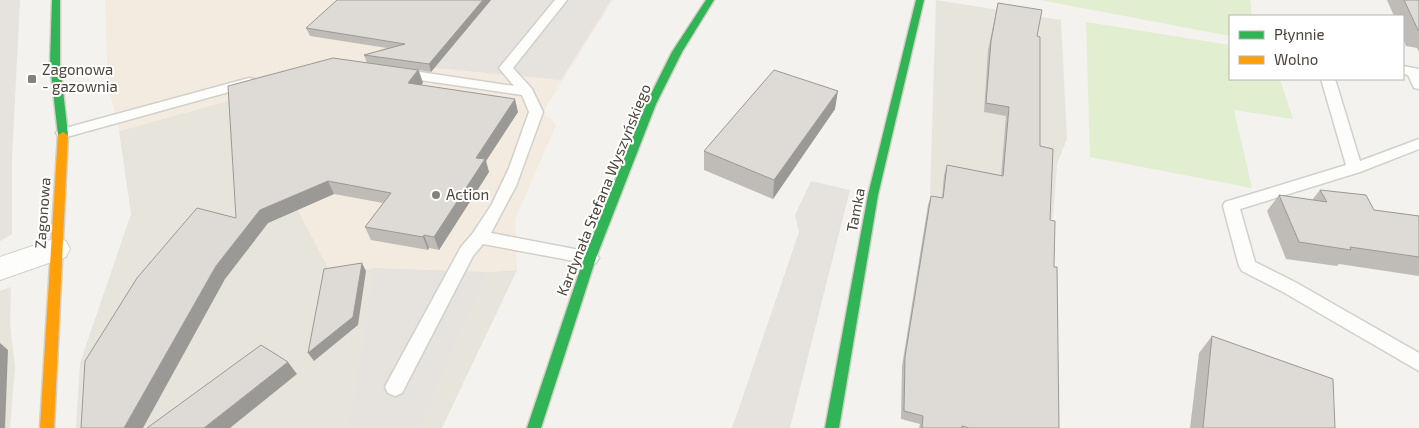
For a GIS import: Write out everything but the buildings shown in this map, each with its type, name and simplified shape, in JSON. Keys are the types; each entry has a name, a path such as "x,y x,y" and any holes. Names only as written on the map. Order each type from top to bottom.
{"street":[{"name":"Zagonowa","path":"47,428 63,133 55,64 56,0"},
{"name":"Kardynała Stefana Wyszyńskiego","path":"534,428 590,258 652,104 677,52 710,0"},
{"name":"Tamka","path":"832,428 873,195 920,0"},
{"path":"0,269 56,249"}],"lane":[{"path":"396,388 467,252 481,237 518,168 536,112 527,92 506,68 561,0"},
{"path":"1404,70 1414,72 1419,85"},
{"path":"390,71 527,92"},
{"path":"63,133 265,77"},
{"path":"1328,80 1355,168"},
{"path":"1419,144 1355,168 1231,206 1248,266 1289,287 1419,363"},
{"path":"481,237 590,258"}],"shaded area":[{"path":"0,0 20,0 12,159 12,234 0,241"},
{"path":"105,0 613,0 543,112 556,125 515,220 517,270 487,272 373,268 331,274 284,183 278,87 119,131 108,86"},
{"path":"491,0 611,0 561,80 435,68"},
{"path":"936,0 1061,20 1067,139 1057,164 1053,219 930,195"},
{"path":"278,87 331,274 373,268 487,272 517,270 442,428 76,428 80,363 131,214 119,131"},
{"path":"811,181 850,190 790,428 732,428 799,232 795,215"},
{"path":"373,268 487,272 419,428 348,428 365,332"},
{"path":"11,287 10,324 15,367 10,428 0,428 0,291"}],"green space":[{"path":"1040,0 1250,0 1252,15 1229,15 1229,36"},
{"path":"1086,22 1229,45 1229,80 1280,80 1293,119 1234,110 1252,188 1090,157"}],"traffic: fast":[{"path":"56,0 55,64 63,135"},
{"path":"534,428 590,258 651,104 677,52 710,0"},
{"path":"832,428 873,195 920,0"}],"traffic: slow":[{"path":"47,428 63,135"}],"place":[{"name":"Zagonowa - gazownia","path":"32,79"},
{"name":"Action","path":"436,195"}]}
